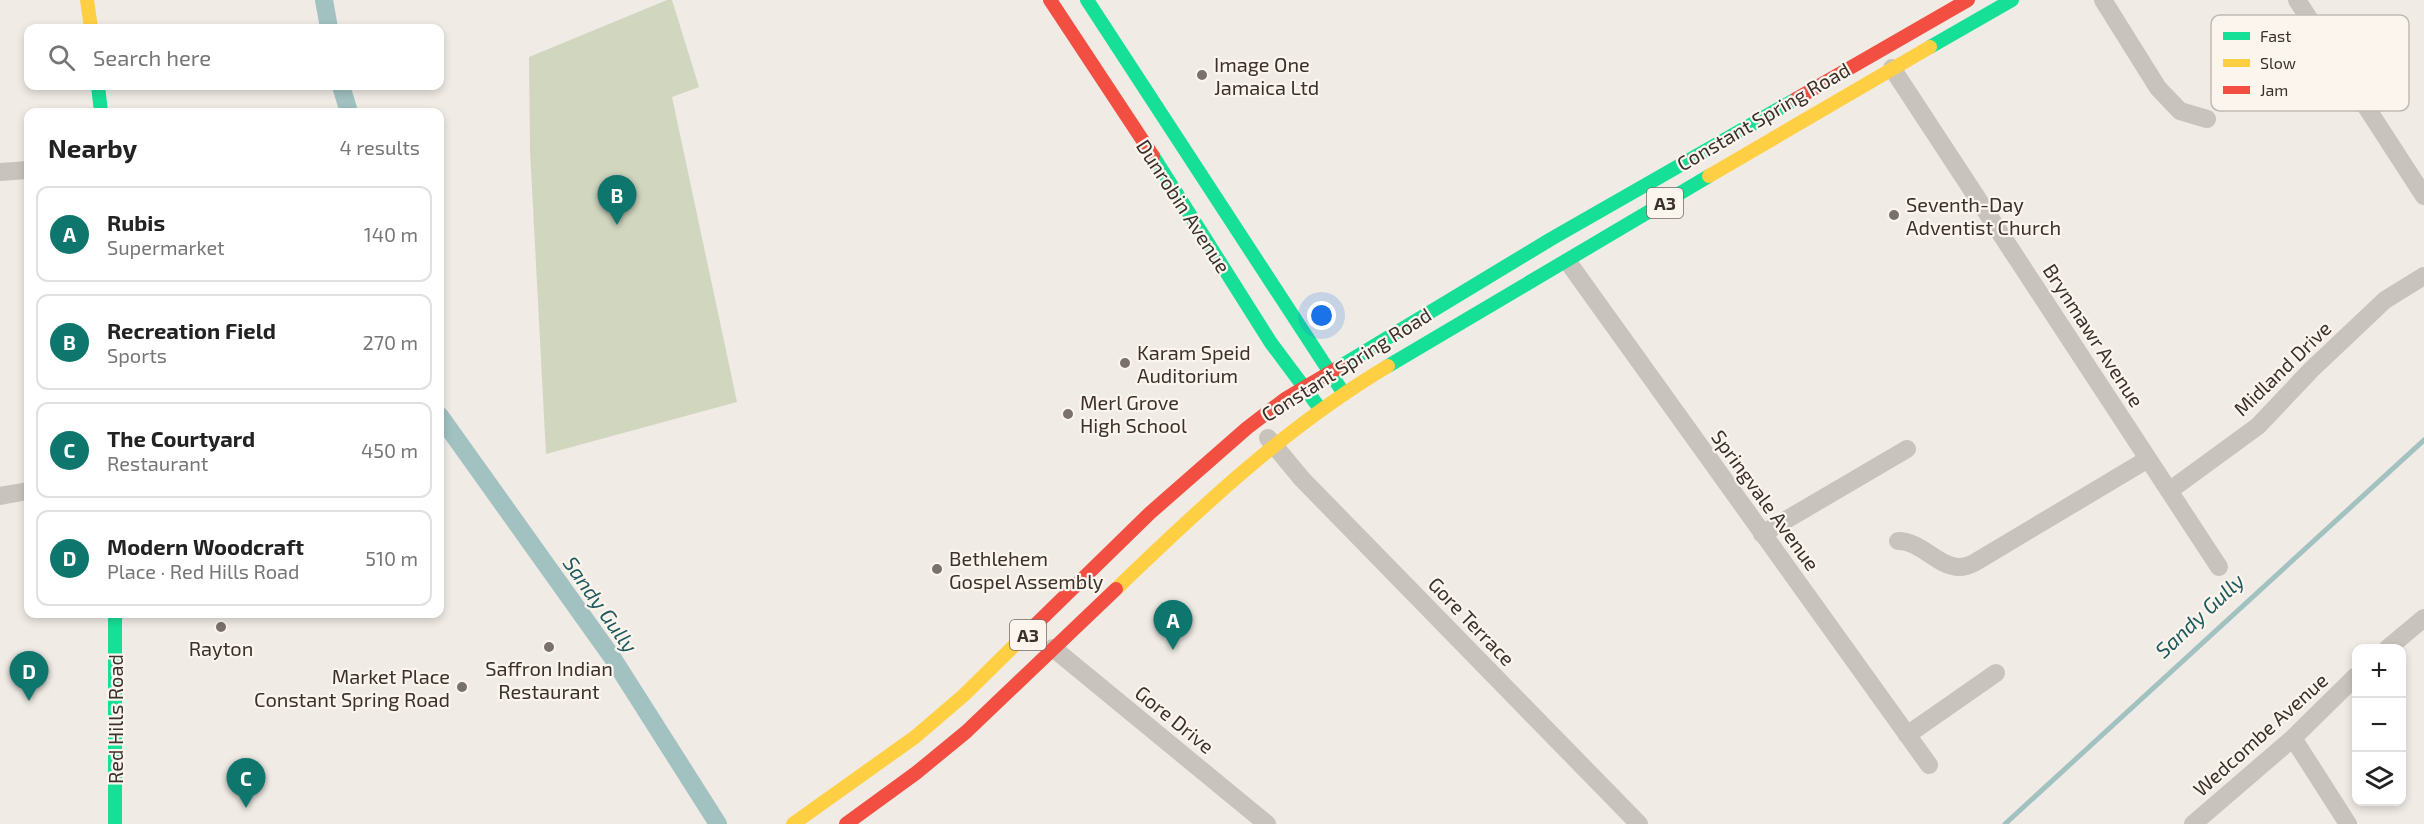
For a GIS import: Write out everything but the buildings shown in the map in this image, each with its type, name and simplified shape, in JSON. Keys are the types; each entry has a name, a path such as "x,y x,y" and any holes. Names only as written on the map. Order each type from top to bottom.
{"main road":[{"path":"87,0 90,24"},
{"name":"Dunrobin Avenue","path":"1050,0 1161,168 1271,343 1321,410"},
{"name":"Dunrobin Avenue","path":"1087,0 1344,394"},
{"name":"Constant Spring Road","path":"793,824 915,737 964,695 1150,513 1254,422 1329,371 1551,239 1966,0"},
{"name":"Constant Spring Road","path":"846,824 939,755 982,718 1188,520 1321,410 1344,394 1892,68 2012,0"},
{"path":"98,90 101,108"},
{"name":"Red Hills Road","path":"115,618 115,824"}],"street":[{"path":"2103,0 2158,88 2180,111 2207,120"},
{"path":"2297,0 2307,15"},
{"name":"Brynmawr Avenue","path":"1892,68 2219,567"},
{"path":"2369,111 2424,196"},
{"path":"0,172 24,171"},
{"name":"Springvale Avenue","path":"1568,262 1929,765"},
{"name":"Midland Drive","path":"2169,491 2258,426 2311,370 2385,300 2424,276"},
{"name":"Gore Terrace","path":"1254,422 1311,487 1639,824"},
{"path":"1762,534 1907,449"},
{"path":"1898,541 1918,546 1942,562 1958,568 1974,563 2148,459"},
{"path":"0,496 24,492"},
{"path":"2393,644 2424,618"},
{"name":"Gore Drive","path":"1053,648 1267,824"},
{"path":"1907,735 1996,673"},
{"name":"Wedcombe Avenue","path":"2193,824 2293,738 2352,680"},
{"path":"2293,738 2348,824"}],"green space":[{"path":"667,0 672,0 699,87 672,97 737,402 546,454 530,150 529,57"}],"waterway":[{"name":"Sandy Gully","path":"324,0 328,24"},
{"name":"Sandy Gully","path":"342,90 348,108"},
{"name":"Sandy Gully","path":"444,422 612,657 718,824"},
{"name":"Sandy Gully","path":"2005,824 2424,440"}],"traffic: fast":[{"path":"1087,0 1344,394"},
{"path":"1930,47 2012,0"},
{"path":"98,90 101,108"},
{"path":"1341,366 1551,239 1796,99"},
{"path":"1153,156 1271,343 1321,410"},
{"path":"1388,366 1709,176"},
{"path":"115,618 115,824"}],"traffic: slow":[{"path":"87,0 90,24"},
{"path":"1709,176 1930,47"},
{"path":"1116,589 1212,499 1280,442 1351,389 1388,366"},
{"path":"793,824 915,737 964,695 1025,635"}],"traffic: jam":[{"path":"1050,0 1153,156"},
{"path":"1796,99 1968,0"},
{"path":"1025,635 1150,513 1247,428 1285,399 1341,366"},
{"path":"846,824 916,773 966,732 1116,589"}],"place":[{"name":"Image One Jamaica Ltd","path":"1202,75"},
{"name":"Seventh-Day Adventist Church","path":"1894,215"},
{"name":"Recreation Field","path":"617,225"},
{"name":"Karam Speid Auditorium","path":"1125,363"},
{"name":"Merl Grove High School","path":"1068,414"},
{"name":"Bethlehem Gospel Assembly","path":"937,569"},
{"name":"Rayton","path":"221,627"},
{"name":"Saffron Indian Restaurant","path":"549,647"},
{"name":"Rubis","path":"1173,650"},
{"name":"Market Place Constant Spring Road","path":"462,687"},
{"name":"Modern Woodcraft","path":"29,701"},
{"name":"The Courtyard","path":"246,808"}]}
